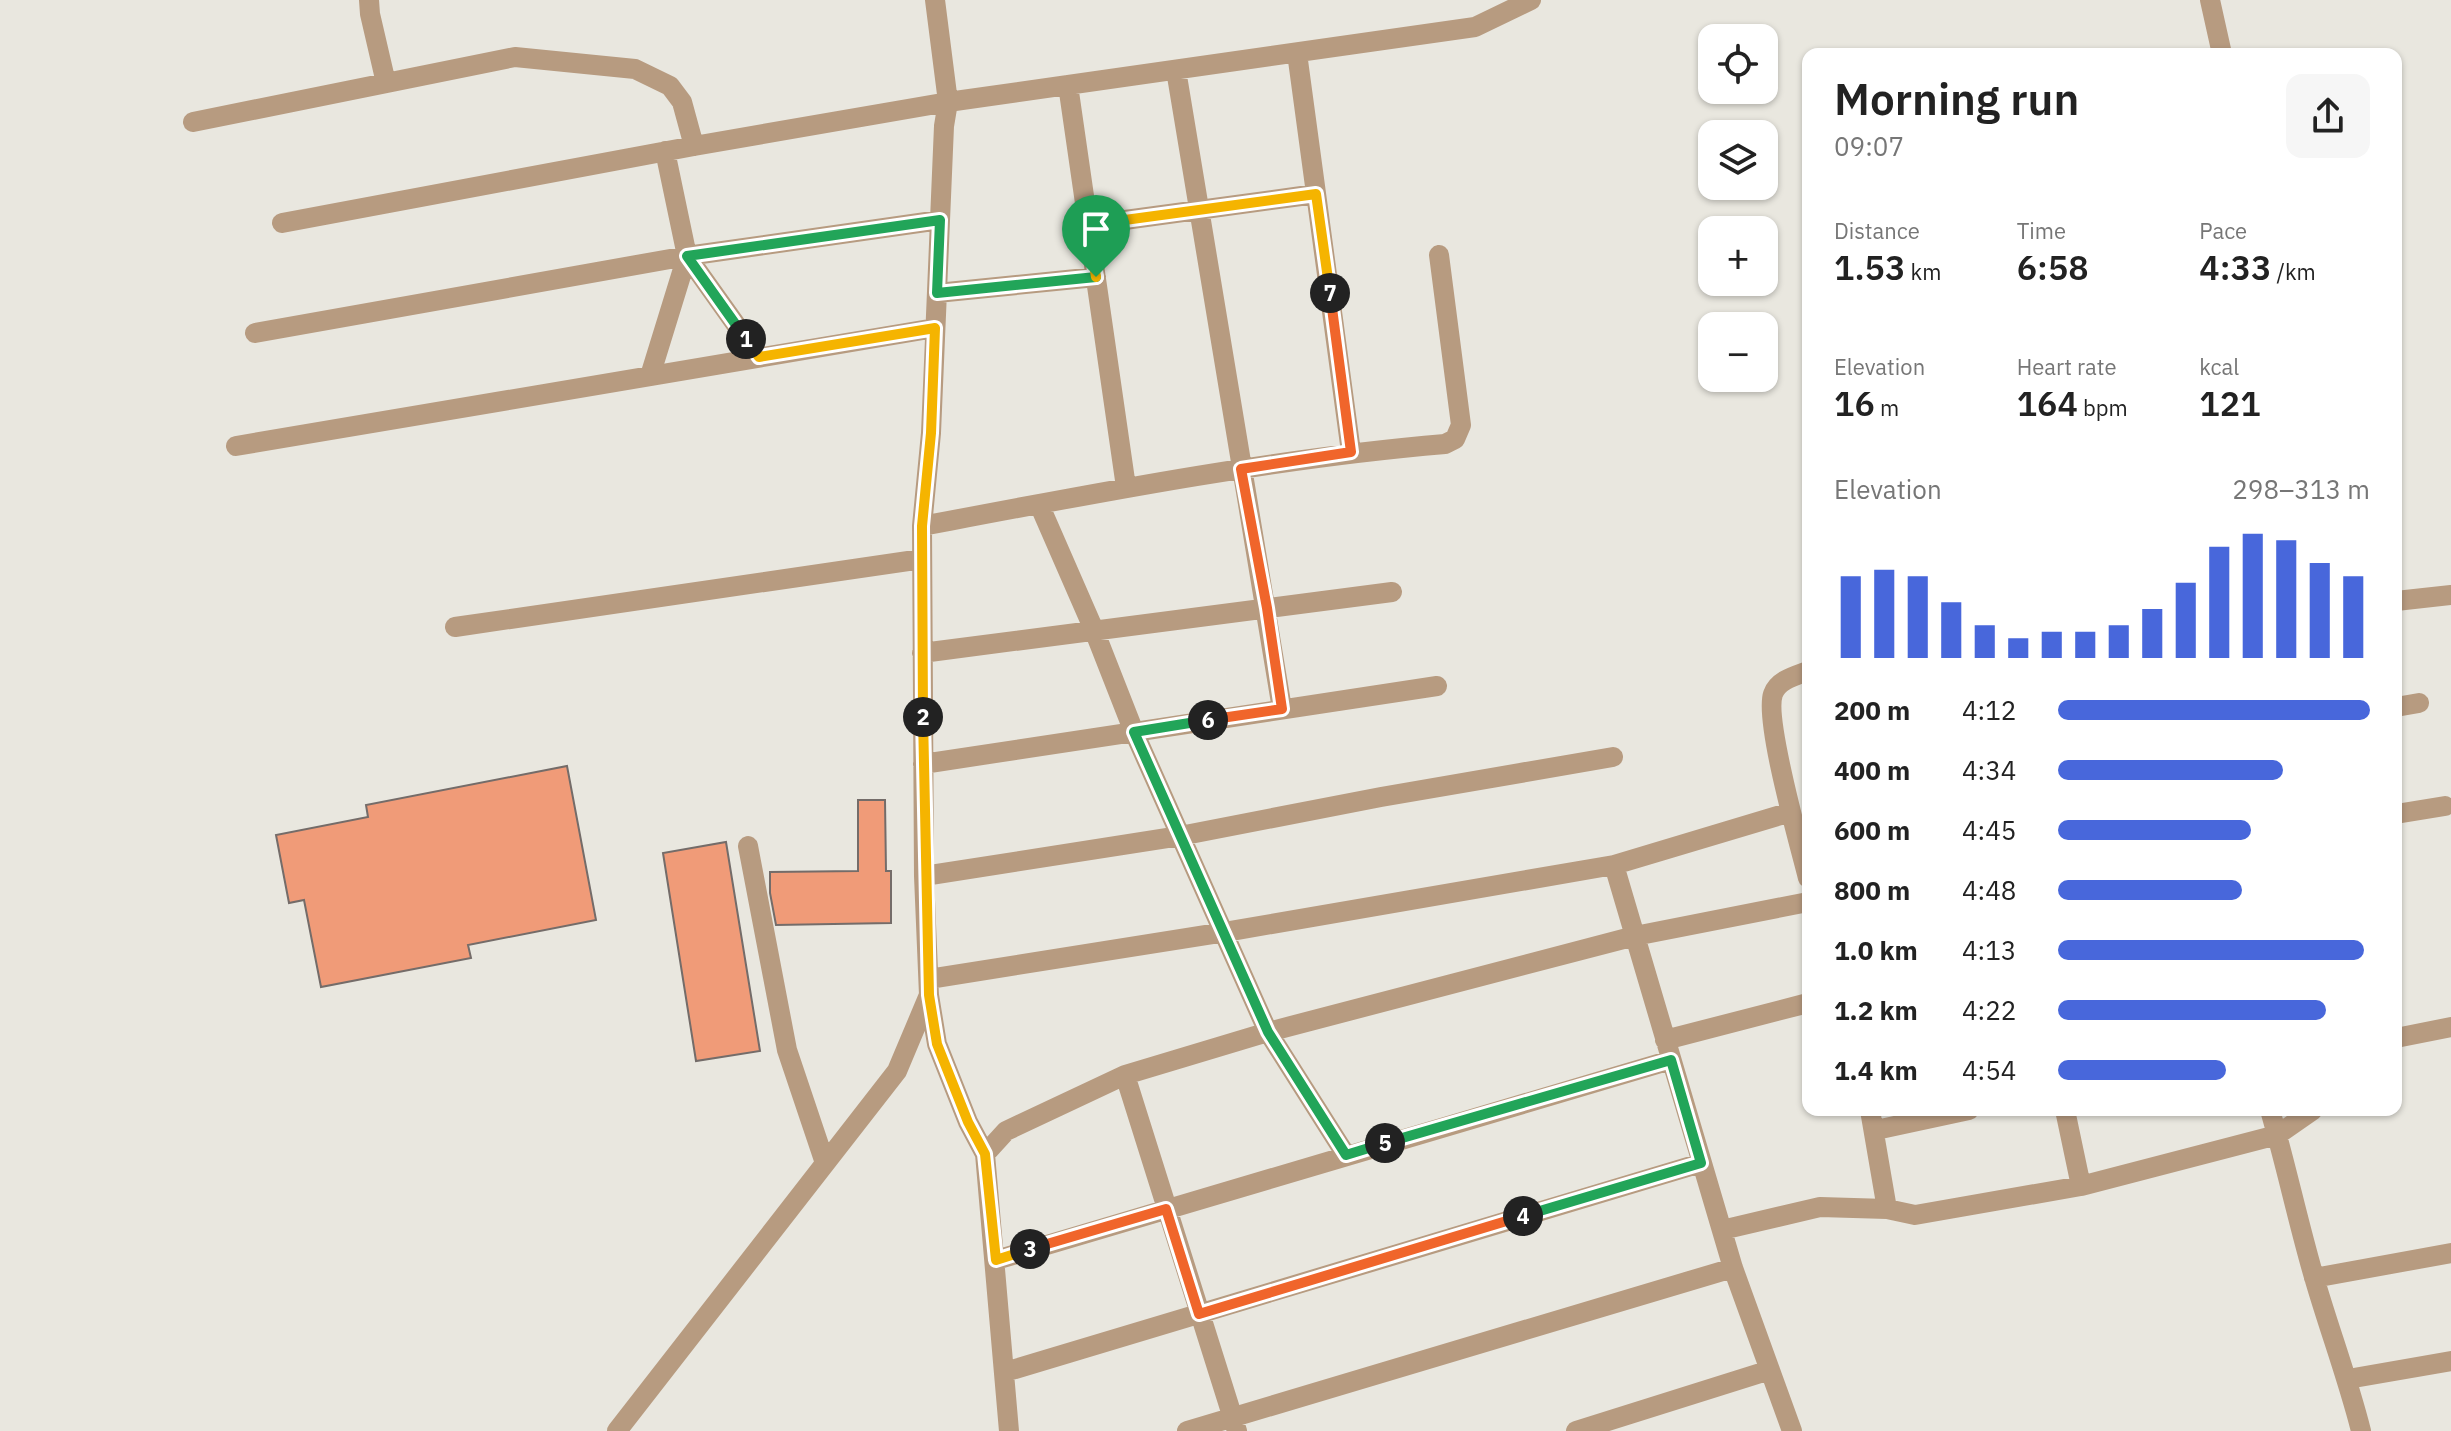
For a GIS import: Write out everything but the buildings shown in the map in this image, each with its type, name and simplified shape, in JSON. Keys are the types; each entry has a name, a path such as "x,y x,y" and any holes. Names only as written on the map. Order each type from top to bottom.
{"street":[{"path":"369,0 386,83"},
{"path":"935,0 948,102 944,126 931,433 922,526 924,876 929,987 937,1044 968,1122 985,1154 1009,1431"},
{"path":"282,223 948,102 1475,27 1531,0"},
{"path":"2210,0 2221,48"},
{"path":"1297,53 1351,452"},
{"path":"193,122 515,57 635,69 670,86 682,102 694,146"},
{"path":"1176,70 1282,709"},
{"path":"1068,85 1126,487"},
{"path":"665,151 687,256 759,357"},
{"path":"1088,225 1316,194"},
{"path":"255,333 687,256 940,220"},
{"path":"922,526 1126,487 1351,452 1445,444 1455,439 1461,425 1439,255"},
{"path":"650,376 687,256"},
{"path":"937,293 1096,277"},
{"path":"236,446 935,328"},
{"path":"1039,504 1134,732 1268,1032 1346,1155"},
{"path":"455,627 922,559"},
{"path":"922,653 1392,592"},
{"path":"2402,600 2451,595"},
{"path":"1802,673 1783,681 1773,694 1771,713 1802,855"},
{"path":"923,764 1437,686"},
{"path":"2402,706 2419,703"},
{"path":"924,876 1180,836 1613,757"},
{"path":"2402,813 2445,806"},
{"path":"929,987 1614,865 1791,812"},
{"path":"748,846 787,1050 825,1163"},
{"path":"1614,865 1733,1268 1792,1431"},
{"path":"985,1154 1006,1131 1125,1075 1268,1032 1635,936 1802,903"},
{"path":"617,1431 897,1071 929,987"},
{"path":"996,1260 1346,1155 1802,1005"},
{"path":"2402,1037 2451,1027"},
{"path":"2402,1048 2426,1031"},
{"path":"1125,1075 1235,1424"},
{"path":"1887,1209 1873,1120 1911,1116"},
{"path":"2066,1116 2081,1186"},
{"path":"2272,1116 2314,1278 2348,1379 2361,1431"},
{"path":"1722,1230 1820,1207 1887,1209 1915,1215 2081,1186 2277,1135 2304,1116"},
{"path":"1005,1372 1701,1163"},
{"path":"2314,1278 2451,1253"},
{"path":"1187,1431 1235,1424 1733,1268"},
{"path":"2348,1379 2451,1361"},
{"path":"1576,1431 1770,1370"}],"route":[{"path":"1316,194 1351,452 1241,469 1282,709 1134,732 1268,1032 1346,1155 1671,1060 1701,1163 1199,1314 1166,1209 996,1260 985,1154 968,1122 937,1044 929,995 924,876 922,526 931,433 935,328 759,357 687,256 940,220 937,293 1096,277 1088,225 1316,194"}]}
